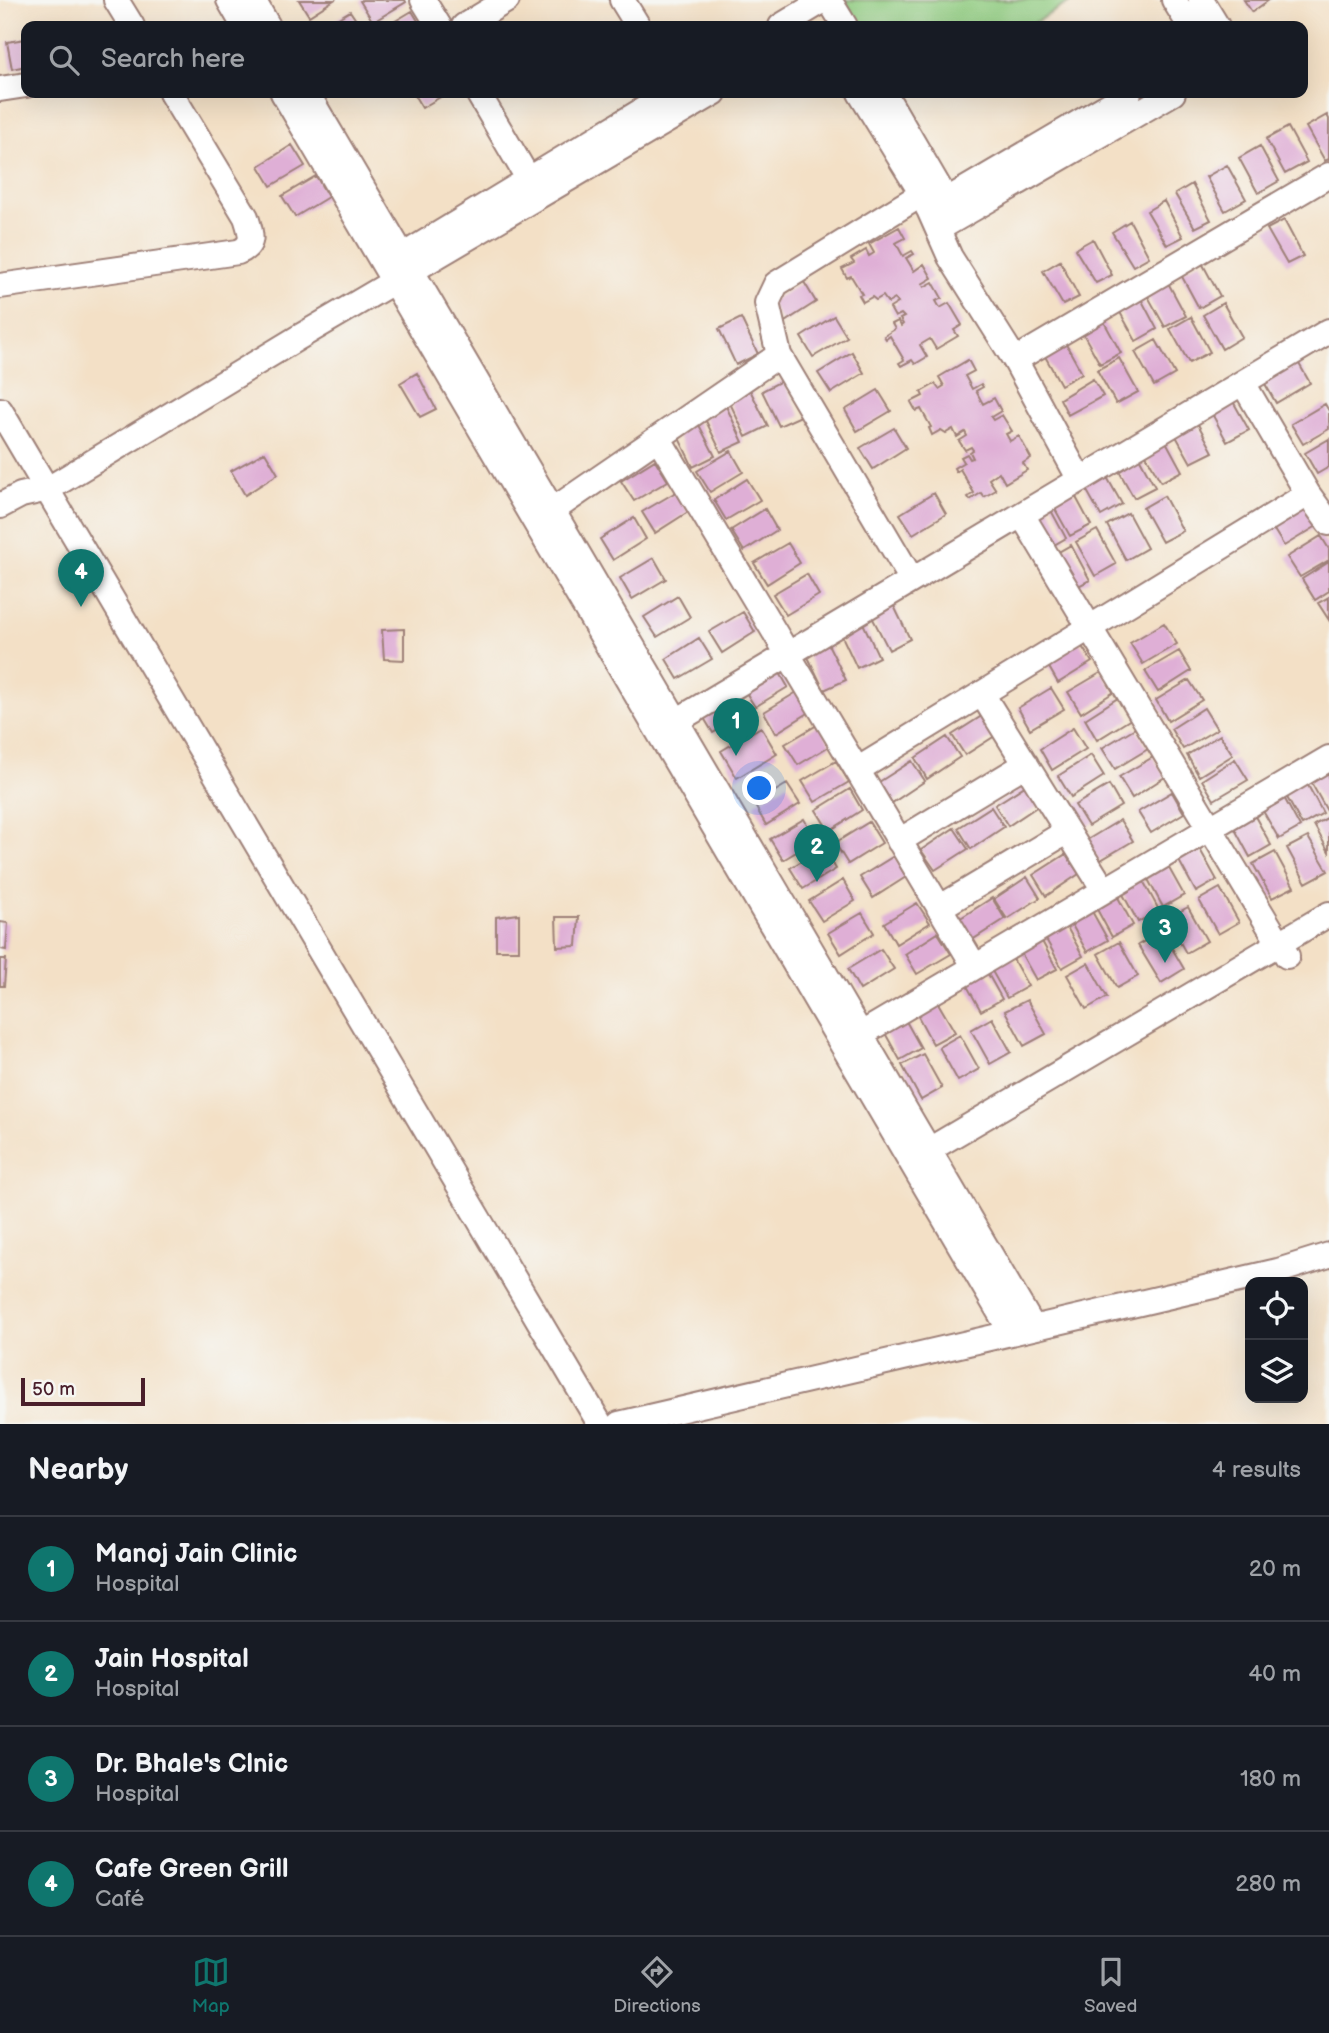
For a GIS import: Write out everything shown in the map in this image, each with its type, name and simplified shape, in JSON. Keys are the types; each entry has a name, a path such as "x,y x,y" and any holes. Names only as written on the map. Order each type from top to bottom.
{"street":[{"path":"116,0 129,21"},
{"path":"229,0 241,21"},
{"path":"253,0 265,21"},
{"path":"423,0 436,21"},
{"path":"472,21 507,0"},
{"path":"622,0 635,21"},
{"path":"1174,0 1187,21"},
{"path":"1201,0 1214,21"},
{"path":"798,21 825,13"},
{"path":"0,89 21,86"},
{"path":"0,286 237,252 247,248 251,233 246,217 174,98"},
{"path":"287,98 399,268"},
{"path":"310,98 399,268 1022,1329"},
{"path":"481,98 534,188"},
{"path":"28,490 534,188 679,98"},
{"path":"863,98 939,210"},
{"path":"886,98 939,210 950,257 1015,359 1080,480"},
{"path":"939,210 1121,98"},
{"path":"912,580 779,355 767,303 775,284 939,210 1163,98"},
{"path":"1015,359 1329,175"},
{"path":"668,726 1329,331"},
{"path":"553,510 779,355"},
{"path":"1243,383 1308,494 1329,523"},
{"path":"0,410 28,490 600,1424"},
{"path":"0,436 28,490 527,1325 581,1424"},
{"path":"659,439 975,967"},
{"path":"501,442 553,510 668,726"},
{"path":"857,770 1308,494"},
{"path":"1022,515 1283,950"},
{"path":"982,694 1104,890"},
{"path":"851,1040 1329,758"},
{"path":"899,841 1026,764"},
{"path":"939,908 1066,832"},
{"path":"924,1162 1283,950 1329,914"},
{"path":"1283,950 1329,932"},
{"path":"619,1424 1278,1271 1329,1255"}],"green space":[{"path":"845,0 1073,0 1037,21 857,21"}],"building":[{"path":"299,0 334,0 309,16"},
{"path":"405,0 406,2 372,21 360,1"},
{"path":"1244,0 1269,0 1252,12"},
{"path":"350,11 357,21 333,21"},
{"path":"412,11 418,21 395,21"},
{"path":"21,40 21,67 12,69 7,42"},
{"path":"416,98 439,98 422,108"},
{"path":"1327,115 1329,159 1325,161 1306,127"},
{"path":"1288,127 1307,162 1285,174 1266,139"},
{"path":"292,145 305,166 271,186 259,166"},
{"path":"1260,146 1279,181 1258,193 1239,158"},
{"path":"1227,165 1246,199 1225,211 1206,177"},
{"path":"316,176 328,197 295,217 282,196"},
{"path":"1192,184 1211,220 1195,228 1175,194"},
{"path":"1164,201 1183,237 1167,245 1147,211"},
{"path":"1284,220 1303,256 1287,264 1267,229"},
{"path":"1130,221 1149,257 1133,266 1112,232"},
{"path":"899,227 905,238 896,243 903,256 912,251 914,254 906,258 914,271 924,264 932,278 922,284 924,287 933,282 942,298 936,301 940,308 949,303 962,325 954,330 958,336 936,349 930,339 920,345 927,357 915,364 912,360 901,366 899,363 904,360 890,336 886,339 884,336 895,329 892,324 898,321 901,326 903,324 900,319 904,317 901,314 895,317 890,308 898,303 895,299 888,303 883,296 876,300 872,297 863,302 859,295 862,294 851,276 847,278 842,269 854,263 851,259 866,250 869,256 874,253 869,244"},
{"path":"1093,239 1112,275 1096,283 1075,249"},
{"path":"1060,261 1079,297 1063,305 1043,271"},
{"path":"1201,261 1220,296 1199,308 1180,273"},
{"path":"1167,281 1186,316 1165,327 1146,293"},
{"path":"804,282 816,302 783,323 770,302"},
{"path":"1139,295 1157,329 1136,341 1117,307"},
{"path":"1223,303 1242,337 1222,349 1203,315"},
{"path":"834,316 847,337 813,357 801,337"},
{"path":"1191,317 1210,352 1189,363 1170,329"},
{"path":"741,318 758,354 736,365 719,329"},
{"path":"1102,318 1121,353 1100,364 1081,330"},
{"path":"1063,339 1082,373 1061,385 1042,351"},
{"path":"1156,340 1175,374 1154,386 1135,352"},
{"path":"852,352 864,373 831,393 818,373"},
{"path":"1119,358 1138,392 1116,404 1097,370"},
{"path":"968,360 974,371 965,376 972,389 981,384 983,387 976,391 983,404 994,398 1001,411 991,417 993,420 1002,415 1012,431 1006,434 1010,441 1019,436 1031,458 1023,463 1027,470 1005,483 999,472 989,479 996,490 984,497 981,493 970,500 968,497 974,493 960,469 956,472 954,468 964,462 961,457 967,454 970,459 973,458 971,447 965,450 959,441 967,436 965,432 957,437 953,429 946,433 941,430 932,435 929,428 931,427 921,409 916,411 911,402 923,396 921,392 935,384 939,389 944,386 939,377"},
{"path":"1298,362 1310,383 1276,403 1264,382"},
{"path":"417,373 436,409 420,417 400,383"},
{"path":"1093,379 1103,396 1068,415 1060,399"},
{"path":"783,380 801,416 779,426 762,391"},
{"path":"750,390 768,426 746,437 729,401"},
{"path":"878,390 891,411 857,431 845,410"},
{"path":"1230,396 1249,430 1227,442 1209,408"},
{"path":"1325,404 1329,411 1329,429 1303,444 1291,424"},
{"path":"726,406 743,442 721,452 704,417"},
{"path":"1194,417 1213,452 1191,463 1172,429"},
{"path":"697,421 715,456 693,467 676,432"},
{"path":"894,428 906,448 873,469 860,448"},
{"path":"1163,436 1182,471 1161,482 1142,448"},
{"path":"1329,439 1329,467 1317,474 1305,453"},
{"path":"731,451 743,472 710,492 697,471"},
{"path":"265,452 278,474 245,495 231,471"},
{"path":"1136,452 1155,487 1134,498 1115,464"},
{"path":"655,460 668,481 634,501 621,481"},
{"path":"1103,470 1122,504 1101,516 1082,482"},
{"path":"747,479 760,500 726,520 714,500"},
{"path":"1072,490 1091,525 1070,536 1051,502"},
{"path":"676,492 688,512 655,533 642,512"},
{"path":"934,493 946,514 913,534 900,514"},
{"path":"1164,496 1183,531 1162,542 1143,508"},
{"path":"1047,503 1066,538 1045,550 1026,515"},
{"path":"1305,505 1317,526 1284,546 1271,525"},
{"path":"765,509 777,530 744,551 731,530"},
{"path":"1128,513 1147,548 1126,560 1107,525"},
{"path":"634,518 646,539 613,560 600,539"},
{"path":"1097,530 1116,564 1095,576 1076,542"},
{"path":"1321,536 1329,549 1329,560 1300,577 1287,557"},
{"path":"788,543 800,563 767,584 754,563"},
{"path":"1071,545 1090,580 1069,591 1050,557"},
{"path":"654,558 666,579 632,599 620,578"},
{"path":"1329,562 1329,591 1315,600 1302,579"},
{"path":"807,574 819,595 786,615 773,594"},
{"path":"678,596 690,617 657,637 644,617"},
{"path":"1329,597 1329,620 1318,603"},
{"path":"893,604 910,639 889,650 871,615"},
{"path":"743,612 755,632 722,653 709,632"},
{"path":"862,621 879,657 857,668 840,632"},
{"path":"1164,623 1177,644 1143,664 1130,643"},
{"path":"404,629 404,660 384,659 382,630"},
{"path":"699,638 712,659 678,679 666,659"},
{"path":"1079,642 1092,662 1058,683 1046,662"},
{"path":"828,644 846,680 824,690 807,655"},
{"path":"1179,651 1191,671 1158,692 1145,671"},
{"path":"776,666 788,687 755,707 742,686"},
{"path":"1102,672 1114,692 1081,713 1068,692"},
{"path":"1189,680 1202,700 1168,721 1156,700"},
{"path":"1051,688 1064,709 1030,729 1018,708"},
{"path":"734,692 747,713 713,733 701,713"},
{"path":"797,692 810,712 776,733 764,712"},
{"path":"1118,698 1131,719 1097,740 1085,719"},
{"path":"1204,708 1217,729 1183,749 1171,729"},
{"path":"985,714 998,734 965,755 952,735"},
{"path":"819,724 831,745 798,765 785,744"},
{"path":"761,727 777,754 737,778 721,751"},
{"path":"1073,728 1086,749 1052,770 1040,749"},
{"path":"1135,728 1148,749 1115,769 1102,748"},
{"path":"1220,735 1233,755 1199,776 1187,755"},
{"path":"947,737 960,757 927,779 915,758"},
{"path":"1091,755 1104,776 1071,797 1058,776"},
{"path":"1153,757 1165,777 1132,798 1119,777"},
{"path":"1235,759 1248,780 1214,800 1202,780"},
{"path":"836,761 849,782 815,802 802,781"},
{"path":"912,761 925,781 892,803 879,782"},
{"path":"1329,765 1329,810 1327,811 1308,777"},
{"path":"1304,778 1323,813 1302,825 1283,790"},
{"path":"787,784 800,804 766,825 754,804"},
{"path":"1028,784 1041,804 1008,826 995,805"},
{"path":"1109,785 1121,806 1088,826 1075,805"},
{"path":"850,789 862,810 829,831 816,810"},
{"path":"1172,792 1184,813 1151,833 1138,812"},
{"path":"1281,792 1300,827 1279,839 1259,804"},
{"path":"991,807 1004,827 971,849 958,828"},
{"path":"1252,811 1271,845 1250,857 1231,822"},
{"path":"1329,817 1329,852 1314,825"},
{"path":"804,819 816,840 783,860 770,839"},
{"path":"1120,820 1133,841 1099,861 1087,840"},
{"path":"869,822 882,843 848,864 835,843"},
{"path":"954,828 968,849 935,870 921,850"},
{"path":"1308,837 1328,871 1306,883 1287,848"},
{"path":"1198,846 1217,880 1196,892 1177,857"},
{"path":"824,848 836,869 803,889 790,868"},
{"path":"1275,852 1294,887 1272,898 1253,864"},
{"path":"1066,854 1079,874 1046,896 1033,875"},
{"path":"894,856 906,877 873,898 860,877"},
{"path":"1165,861 1184,895 1163,907 1144,872"},
{"path":"1140,875 1159,910 1138,922 1119,887"},
{"path":"1027,877 1040,898 1007,919 994,899"},
{"path":"843,880 855,901 822,921 809,901"},
{"path":"1220,888 1239,922 1218,934 1199,900"},
{"path":"1114,890 1133,925 1112,937 1093,902"},
{"path":"992,898 1005,919 972,940 959,919"},
{"path":"917,903 930,923 896,944 884,923"},
{"path":"1089,906 1108,940 1087,952 1068,918"},
{"path":"1188,907 1207,941 1186,953 1167,919"},
{"path":"862,913 874,933 841,954 828,933"},
{"path":"519,914 519,950 496,950 496,917"},
{"path":"556,917 579,917 577,946 557,947"},
{"path":"0,922 8,923 6,950 0,949"},
{"path":"1064,922 1083,956 1062,968 1043,934"},
{"path":"1162,931 1184,969 1161,983 1138,945"},
{"path":"938,933 951,954 917,974 905,954"},
{"path":"1038,934 1057,969 1036,980 1017,946"},
{"path":"1119,942 1138,976 1117,988 1098,954"},
{"path":"881,949 894,969 860,990 848,969"},
{"path":"1009,952 1028,986 1007,998 988,964"},
{"path":"0,959 6,959 4,986 0,986"},
{"path":"1088,963 1107,997 1086,1009 1067,975"},
{"path":"983,965 1002,999 981,1011 962,977"},
{"path":"935,998 955,1032 933,1044 914,1009"},
{"path":"1027,1000 1046,1034 1024,1046 1005,1011"},
{"path":"902,1014 921,1048 900,1060 881,1026"},
{"path":"992,1018 1011,1052 990,1064 971,1030"},
{"path":"960,1035 979,1069 958,1081 939,1047"},
{"path":"923,1054 942,1088 921,1100 902,1065"}],"place":[{"name":"Cafe Green Grill","path":"81,607"},
{"name":"Manoj Jain Clinic","path":"736,756"},
{"name":"Jain Hospital","path":"817,882"},
{"name":"Dr. Bhale's Clnic","path":"1165,963"}]}
